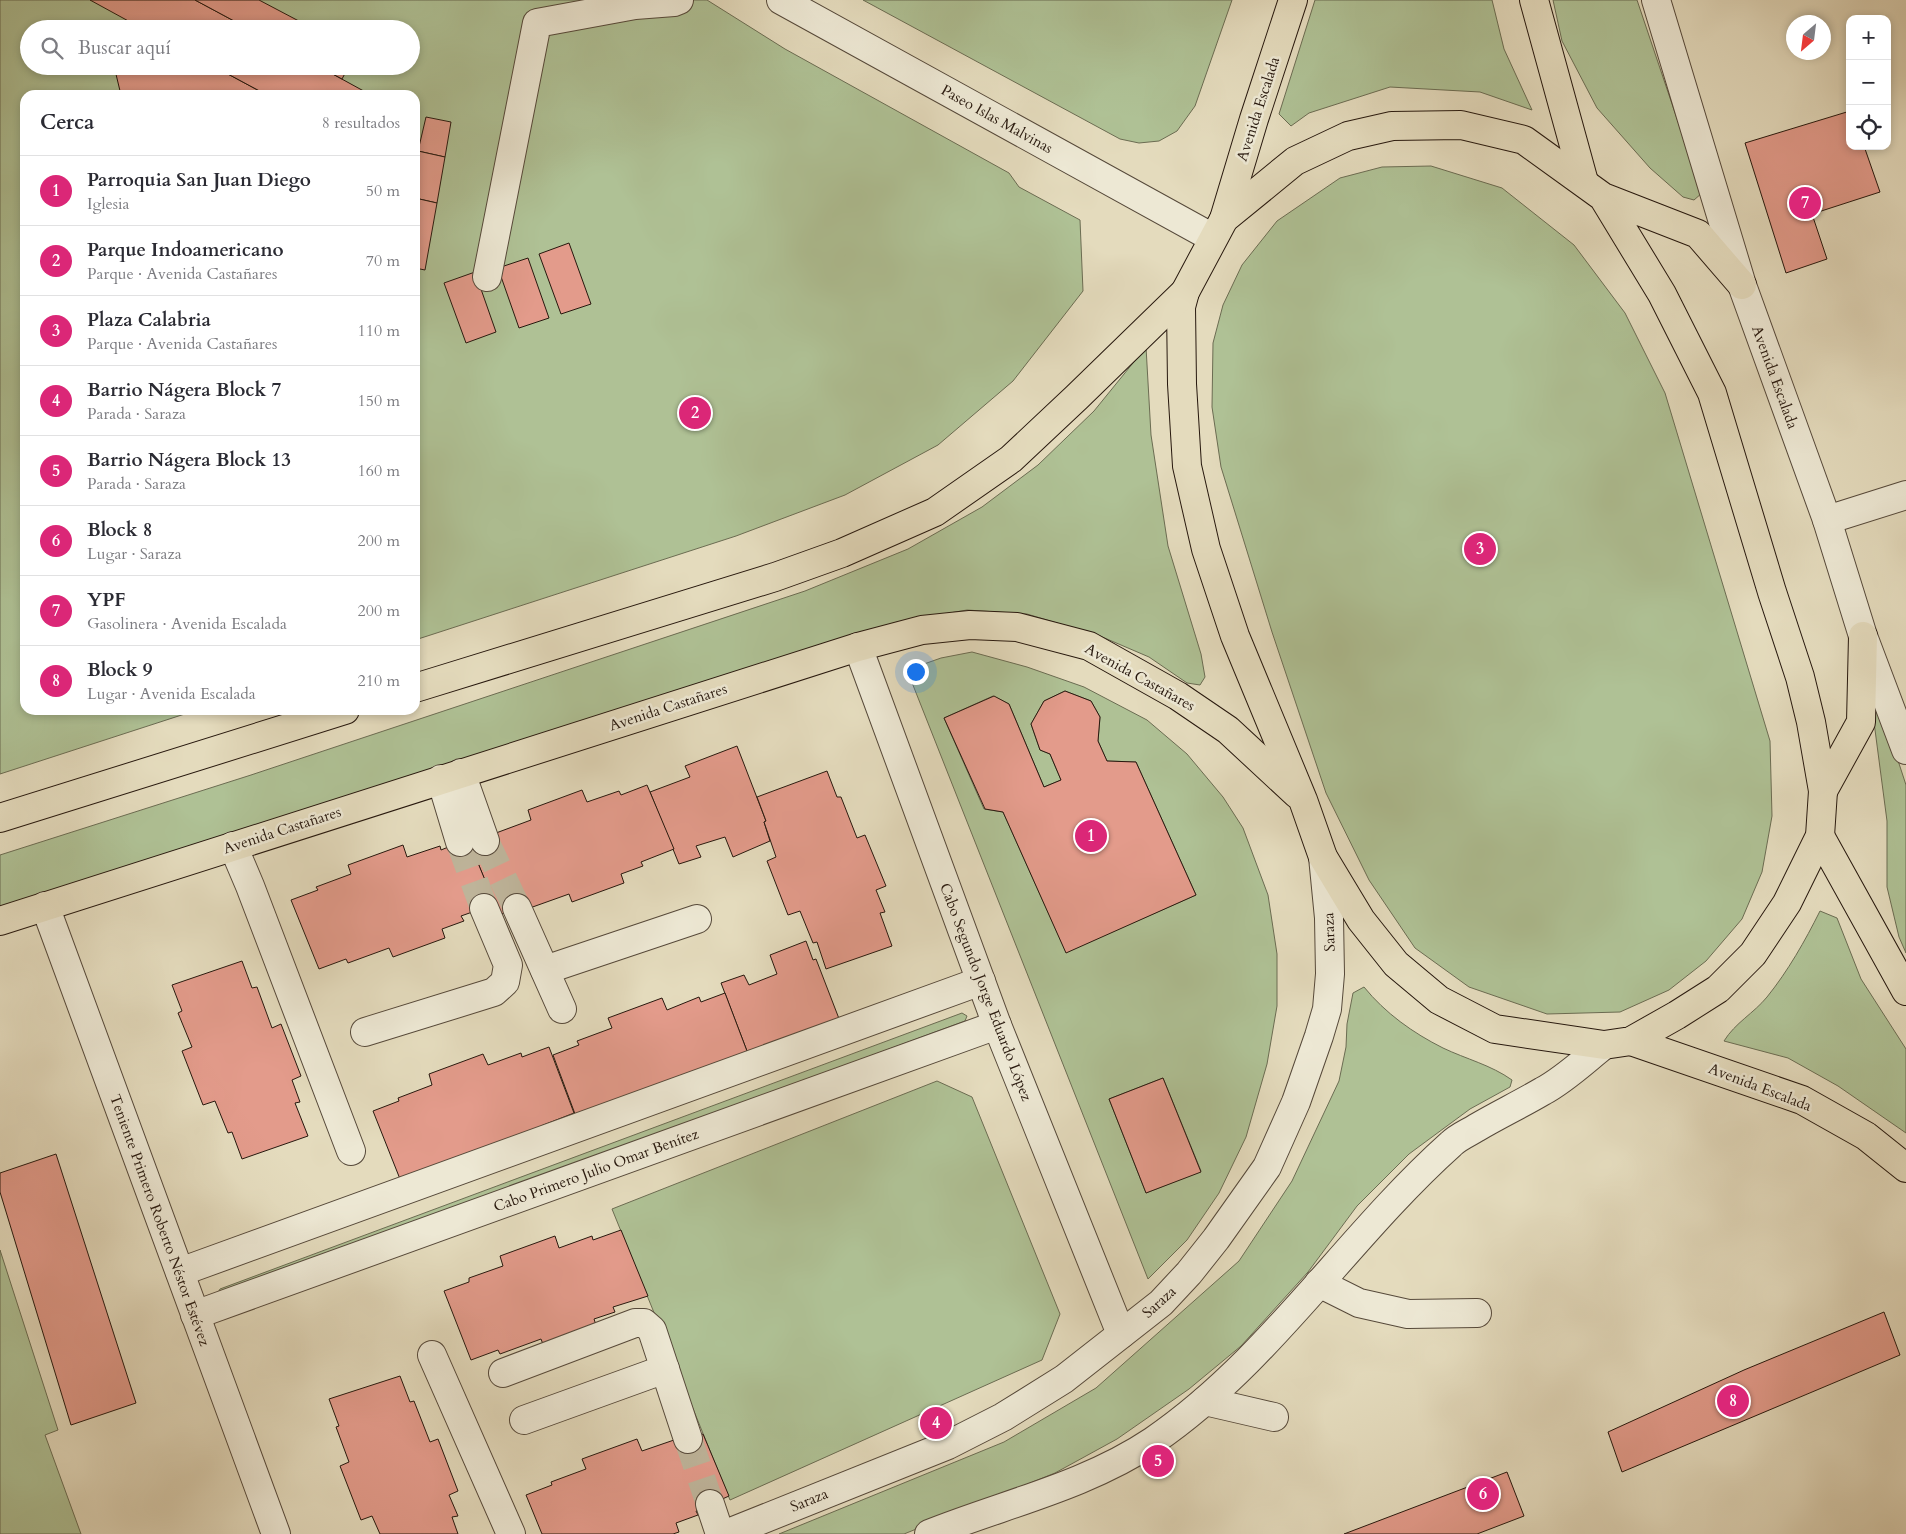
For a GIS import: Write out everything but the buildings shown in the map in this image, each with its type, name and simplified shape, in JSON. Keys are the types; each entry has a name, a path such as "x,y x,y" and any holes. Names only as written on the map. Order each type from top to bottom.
{"main road":[{"name":"Avenida Escalada","path":"1219,228 1294,0"},
{"path":"1534,0 1593,189 1662,294 1712,393 1772,592 1800,677 1811,722 1822,791 1820,836 1787,903 1754,954 1718,989 1677,1015 1617,1043"},
{"path":"420,686 775,577 842,553 936,512 1011,458 1077,398 1185,292 1219,228 1295,161 1348,136 1392,126 1461,125 1524,140 1593,189 1698,234 1742,285"},
{"name":"Avenida Escalada","path":"1185,292 1181,307 1182,384 1187,466 1206,549 1235,636 1303,800 1323,857 1361,920 1396,964 1439,1000 1495,1029 1617,1043 1802,1100 1866,1136 1906,1168"},
{"name":"Avenida Castañares","path":"0,921 858,646 922,630 970,625 1017,627 1089,646 1178,696 1228,730 1303,800"},
{"path":"1822,791 1861,722 1864,636"},
{"path":"0,818 330,715"},
{"path":"1820,836 1906,991"}],"street":[{"path":"487,276 537,23 636,5 679,0"},
{"name":"Paseo Islas Malvinas","path":"781,0 1219,228"},
{"name":"Avenida Escalada","path":"1656,0 1742,285 1827,520 1864,636 1906,750"},
{"path":"1827,520 1906,495"},
{"name":"Cabo Segundo Jorge Eduardo López","path":"858,646 997,1025 1121,1334"},
{"path":"451,776 472,842"},
{"path":"233,846 351,1150"},
{"name":"Saraza","path":"726,1534 948,1445 1003,1417 1064,1379 1161,1303 1189,1274 1267,1167 1296,1102 1327,1008 1330,974 1329,927 1323,857"},
{"name":"Teniente Primero Roberto Néstor Estévez","path":"45,906 276,1534"},
{"path":"365,1032 494,992 505,982 508,965 484,908"},
{"path":"516,908 562,1009"},
{"path":"545,970 697,918"},
{"path":"180,1272 981,981"},
{"name":"Cabo Primero Julio Omar Benítez","path":"195,1315 997,1025"},
{"path":"937,1532 1033,1497 1116,1463 1153,1441 1205,1401 1258,1351 1391,1202 1453,1142 1510,1108 1546,1090 1617,1043"},
{"path":"1319,1283 1359,1303 1408,1314 1477,1313"},
{"path":"503,1373 635,1322 644,1323 652,1330 688,1440"},
{"path":"432,1355 511,1534"},
{"path":"524,1420 665,1370"},
{"path":"1205,1401 1274,1417"},
{"path":"710,1504 720,1534"}],"green space":[{"path":"0,0 707,0 785,49 1009,173 1019,187 1080,220 1083,291 1013,381 938,445 845,495 736,536 420,638 420,90 20,90 20,715 182,715 0,774"},
{"path":"863,0 1232,0 1195,106 1177,131 1159,141 1139,143 1120,139"},
{"path":"1315,0 1492,0 1504,49 1532,110 1480,92 1390,87 1309,113 1291,126 1279,114"},
{"path":"1553,0 1637,0 1702,193 1694,200 1683,197 1650,168 1597,108 1562,41"},
{"path":"1431,166 1502,188 1574,245 1625,313 1665,393 1770,741 1772,816 1762,872 1742,919 1706,961 1669,990 1620,1012 1547,1014 1469,987 1415,948 1369,880 1326,793 1272,632 1221,467 1212,407 1213,343 1223,305 1242,265 1277,221 1340,178 1382,167"},
{"path":"1146,347 1151,435 1168,546 1201,654 1205,677 1200,685 1187,683 1149,657 1100,636 1027,614 967,610 897,622 0,909 0,855 251,775 805,591 908,549 982,507 1038,465 1094,411"},
{"path":"972,652 1027,667 1084,687 1147,720 1187,754 1223,797 1243,828 1268,895 1277,954 1277,1006 1267,1064 1246,1137 1219,1193 1187,1240 1148,1279 907,670 941,658","holes":["1065,691 1091,701 1100,717 1098,741 1107,761 1136,762 1196,895 1066,952 1003,812 984,809 944,718 993,696 1009,704 1044,787 1061,780 1050,754 1040,750 1031,724 1044,701","1163,1078 1201,1171 1146,1193 1109,1099"]},
{"path":"1877,696 1906,785 1906,953 1899,937 1887,887 1887,821 1872,707"},
{"path":"1820,911 1837,918 1861,979 1906,1049 1906,1133 1838,1086 1788,1058 1724,1041 1762,1003 1775,987 1796,956"},
{"path":"1364,987 1390,1014 1410,1029 1443,1048 1504,1075 1512,1080 1510,1087 1470,1109 1409,1154 1357,1206 1308,1272 1241,1346 1189,1389 1117,1439 1055,1473 904,1534 779,1534 1004,1442 1096,1388 1239,1261 1292,1181 1339,1081 1346,1047 1347,1024 1353,993"},
{"path":"962,1013 967,1016 965,1021 221,1296 217,1294 220,1289"},
{"path":"937,1081 972,1097 1060,1314 1042,1360 730,1500 612,1209"},
{"path":"0,1250 58,1430 45,1435 81,1534 0,1534"}],"tunnel":[{"path":"485,841 517,908"},
{"path":"460,842 484,908"},
{"path":"688,1439 710,1504"}],"place":[{"name":"YPF","path":"1805,203"},
{"name":"Parque Indoamericano","path":"695,413"},
{"name":"Plaza Calabria","path":"1480,549"},
{"name":"Parroquia San Juan Diego","path":"1091,836"},
{"name":"Block 9","path":"1733,1401"},
{"name":"Barrio Nágera Block 7","path":"936,1423"},
{"name":"Barrio Nágera Block 13","path":"1158,1461"},
{"name":"Block 8","path":"1483,1494"}]}
